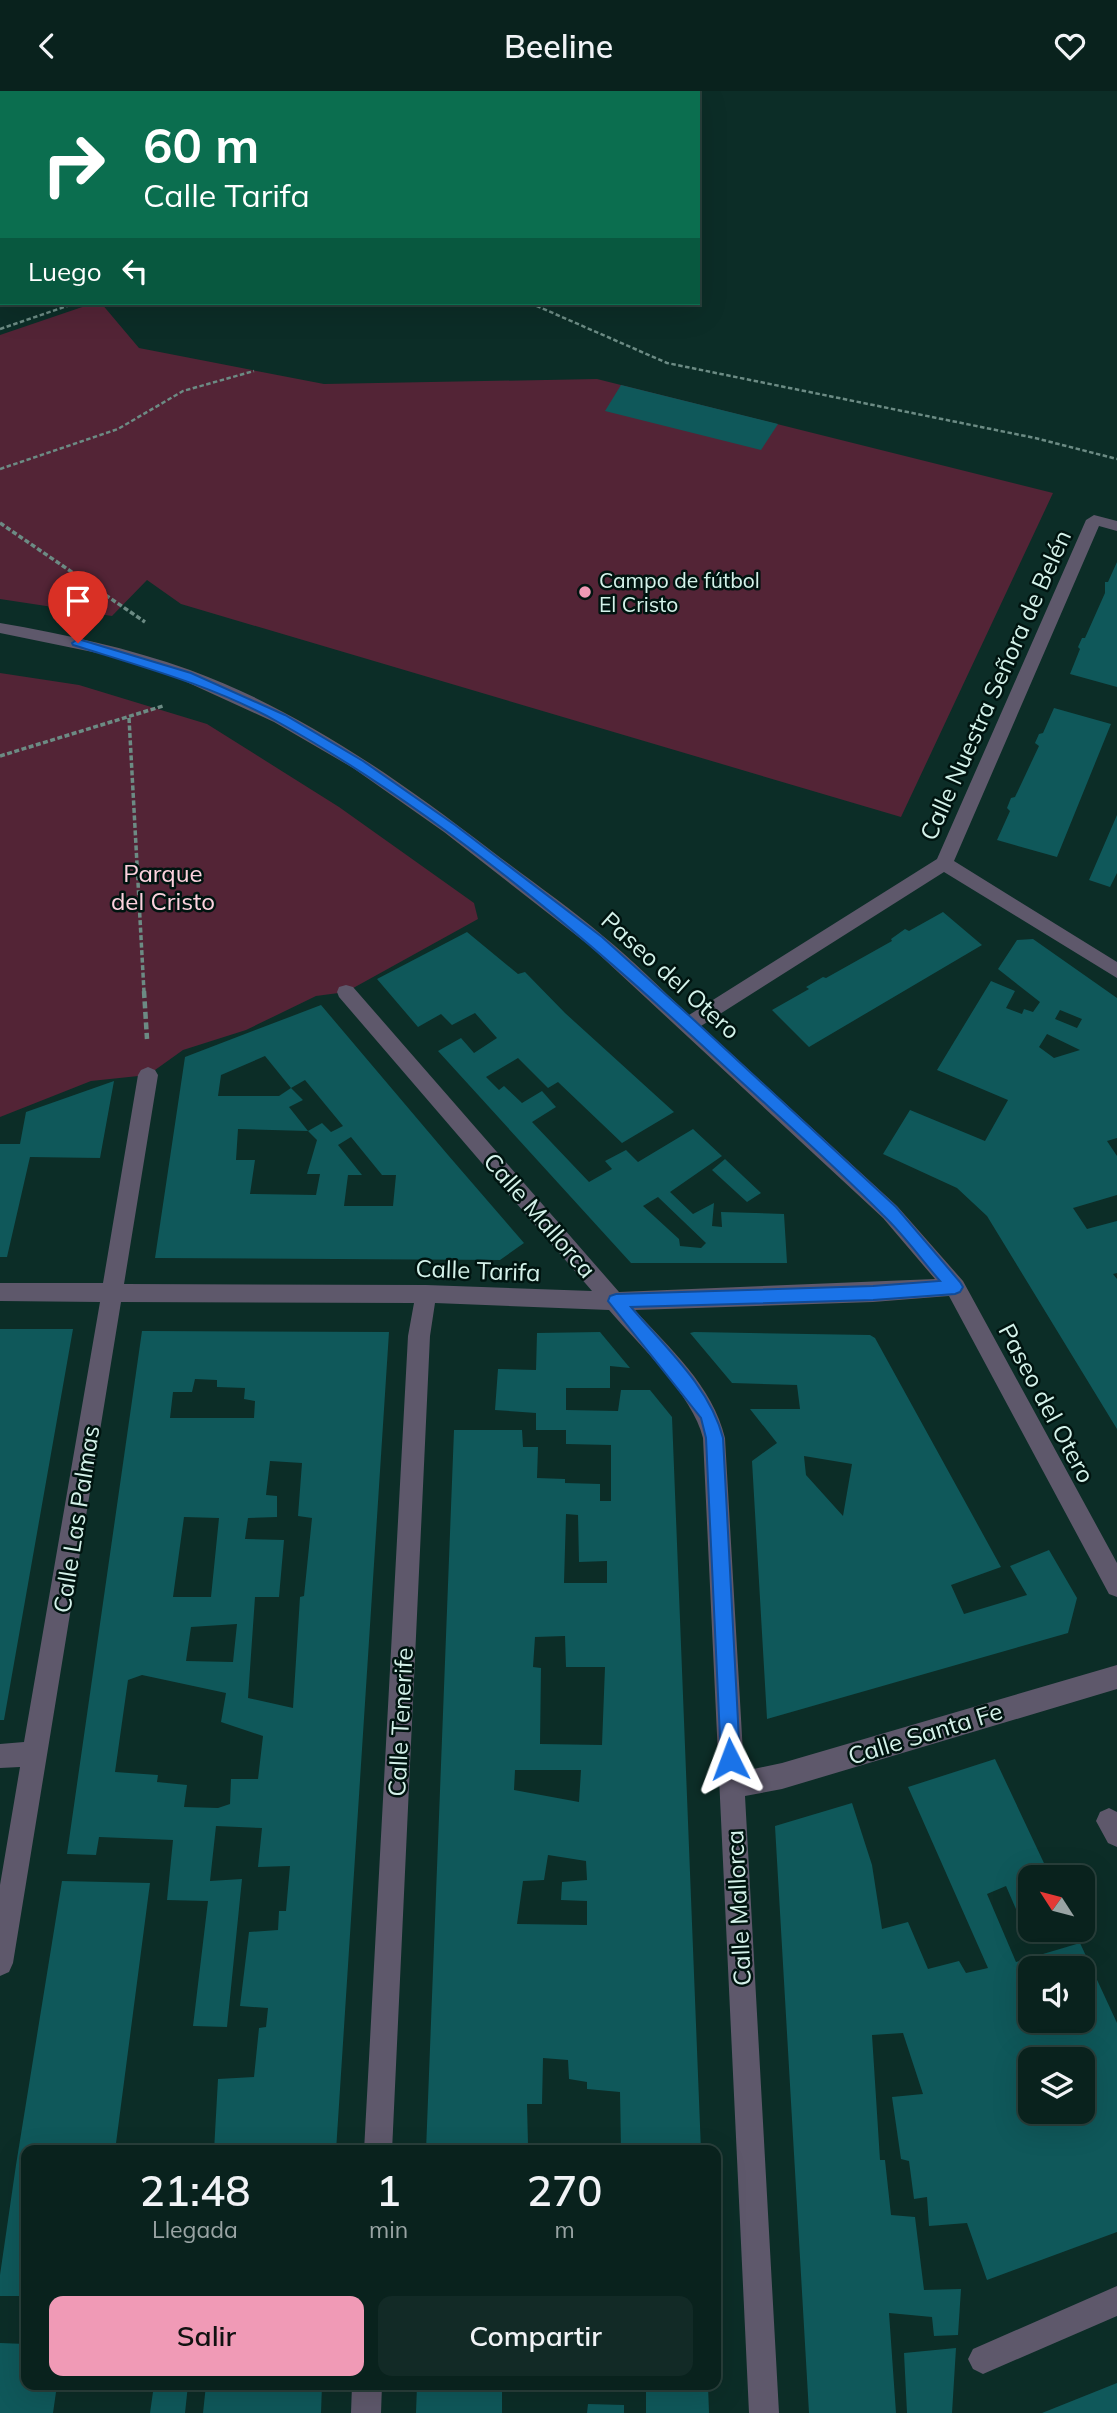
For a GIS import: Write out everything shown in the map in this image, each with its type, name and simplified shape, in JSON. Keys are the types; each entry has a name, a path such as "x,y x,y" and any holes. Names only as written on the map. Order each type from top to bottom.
{"street":[{"name":"Calle Nuestra Señora de Belén","path":"689,1024 944,863 1094,520 1117,527"},
{"name":"Paseo del Otero","path":"0,628 105,649 186,675 280,718 370,772 450,828 597,941 890,1212 955,1287 1117,1586"},
{"path":"944,863 1117,971"},
{"name":"Calle Mallorca","path":"346,992 616,1301 693,1392 709,1416 715,1438 764,2413"},
{"name":"Calle Las Palmas","path":"0,1963 113,1292 117,1252 149,1075"},
{"name":"Calle Tarifa","path":"0,1292 426,1294 616,1301 873,1293 955,1287"},
{"name":"Calle Tenerife","path":"379,2145 419,1336 426,1294"},
{"name":"Calle Santa Fe","path":"732,1786 782,1776 1117,1677"},
{"path":"0,1756 36,1754"},
{"path":"983,2360 1117,2301"},
{"path":"366,2413 367,2390"}],"path":[{"path":"0,329 70,305"},
{"path":"535,305 667,363 1035,438 1117,459"},
{"path":"0,469 118,429 183,391 254,371"},
{"path":"0,523 110,598"},
{"path":"0,756 162,708 186,675"},
{"path":"129,718 149,1075"}],"green space":[{"name":"Campo de fútbol El Cristo","path":"88,305 103,305 139,348 324,384 597,379 1053,493 901,817 181,604 147,580 112,616 0,599 0,335"},
{"name":"Parque del Cristo","path":"0,673 79,685 207,724 339,807 474,903 478,919 346,992 316,996 246,1030 183,1050 148,1075 91,1081 0,1117"}],"building":[{"path":"621,385 778,424 761,450 605,411"},
{"path":"1117,562 1117,687 1070,674 1080,649 1078,647 1082,638 1085,638 1105,593 1105,582 1108,582"},
{"path":"1054,708 1111,724 1057,857 997,840 1010,811 1007,808 1011,798 1015,797 1039,746 1035,743 1039,734 1043,733"},
{"path":"1117,815 1117,873 1110,887 1089,880"},
{"path":"943,912 982,945 809,1047 772,1010 809,989 806,987 823,977 826,978 892,941 891,939 905,929 909,931"},
{"path":"467,932 518,974 525,972 565,1013 674,1112 622,1143 558,1082 548,1088 518,1058 486,1077 499,1090 504,1086 522,1103 542,1091 556,1107 532,1122 589,1182 612,1169 605,1161 626,1150 638,1162 693,1129 722,1156 670,1192 693,1214 714,1203 712,1226 722,1227 721,1212 784,1214 787,1263 631,1263 438,1051 461,1038 474,1053 497,1038 475,1013 452,1025 441,1014 418,1027 377,979","holes":["658,1197 706,1243 701,1248 680,1246 679,1239 643,1206"]},
{"path":"1033,939 1117,998 1117,1138 1107,1141 1117,1156 1117,1195 1073,1208 1087,1229 1117,1221 1117,1273 1113,1274 1117,1279 1117,1429 987,1216 957,1188 883,1154 910,1110 985,1141 1008,1100 937,1070 991,981 1015,991 1006,1008 1022,1014 1024,1009 1033,1012 1040,1002 998,969 1017,940","holes":["1060,1010 1082,1019 1077,1028 1055,1019","1047,1034 1080,1050 1054,1058 1039,1047"]},
{"path":"321,1005 524,1243 500,1260 155,1258 185,1057","holes":["265,1056 291,1088 279,1096 218,1096 221,1075","305,1080 343,1126 331,1132 322,1123 308,1131 289,1107 303,1100 291,1088","238,1129 308,1131 317,1140 307,1174 320,1174 316,1195 250,1194 255,1160 236,1160","351,1137 382,1175 396,1175 393,1206 344,1206 348,1175 362,1175 338,1145"]},
{"path":"114,1081 100,1158 30,1157 7,1257 0,1257 0,1144 20,1144 26,1112"},
{"path":"725,1159 761,1193 747,1202 712,1170"},
{"path":"0,1329 73,1329 4,1720 0,1720"},
{"path":"142,1331 389,1332 336,2145 214,2145 218,2079 254,2077 259,2028 266,2027 268,2008 240,2006 249,1932 278,1930 279,1911 286,1911 290,1866 258,1867 262,1828 216,1826 210,1881 242,1879 227,2027 193,2026 208,1901 167,1900 173,1840 99,1837 96,1855 67,1854","holes":["195,1379 217,1380 217,1387 245,1388 244,1399 255,1401 254,1418 170,1418 173,1392 192,1392","270,1461 302,1463 298,1516 312,1518 304,1596 300,1597 293,1708 248,1698 255,1597 279,1597 284,1540 245,1539 248,1518 277,1517 277,1496 266,1495","184,1517 219,1518 211,1597 173,1597","237,1624 233,1662 186,1661 191,1627","142,1675 226,1693 221,1722 263,1736 258,1779 231,1779 230,1804 218,1808 184,1807 187,1785 157,1782 158,1775 115,1772 128,1680"]},
{"path":"600,1332 630,1368 610,1366 610,1388 566,1388 566,1410 618,1411 621,1390 650,1390 672,1417 701,2145 621,2145 620,2092 587,2089 587,2082 569,2079 568,2060 543,2058 542,2104 527,2104 528,2145 426,2145 454,1430 522,1430 523,1447 538,1447 537,1478 565,1479 565,1483 600,1484 600,1501 611,1501 611,1445 566,1444 566,1430 536,1430 536,1413 495,1410 498,1369 536,1370 537,1333","holes":["566,1514 578,1515 579,1562 607,1561 607,1583 564,1583","565,1636 566,1667 605,1667 602,1745 540,1744 541,1668 533,1667 535,1637","515,1770 581,1770 579,1802 514,1790","548,1855 586,1861 587,1880 562,1882 561,1900 587,1901 587,1925 517,1924 523,1881 544,1880"]},
{"path":"690,1333 870,1335 875,1338 1001,1567 951,1585 964,1614 1027,1595 1010,1566 1049,1550 1077,1598 1068,1633 767,1719 752,1461 777,1443 750,1409 800,1409 797,1385 732,1383","holes":["804,1456 852,1464 843,1516 806,1475"]},
{"path":"995,1759 1045,1865 1018,1865 1018,1914 1006,1886 987,1894 1018,1961 1018,2033 1095,2033 1095,1975 1117,2023 1117,2232 987,2280 967,2223 929,2226 927,2197 914,2199 909,2161 901,2159 892,2097 923,2094 903,2033 872,2035 880,2160 885,2160 891,2215 915,2217 924,2290 961,2289 958,2335 934,2336 932,2317 889,2313 896,2413 809,2413 775,1826 852,1803 872,1865 882,1929 908,1922 928,1969 959,1961 966,1973 988,1968 908,1787"},
{"path":"62,1881 150,1883 116,2145 21,2145 21,2296 0,2296 0,2275"},
{"path":"1080,1943 1086,1956 1036,1956"},
{"path":"0,2343 21,2344 21,2390 56,2390 53,2413 0,2413"},
{"path":"956,2348 952,2413 907,2413 904,2353"},
{"path":"1117,2383 1117,2413 1042,2413"},
{"path":"153,2390 187,2390 185,2413 150,2413"},
{"path":"205,2390 322,2390 321,2413 203,2413"},
{"path":"417,2390 502,2390 502,2413 416,2413"},
{"path":"646,2390 708,2390 709,2413 646,2413"},
{"path":"588,2404 624,2405 624,2413 587,2413"}],"place":[{"name":"Campo de fútbol El Cristo","path":"585,592"}],"route":[{"path":"78,643 116,652 186,675 280,718 359,764 450,828 597,941 689,1024 890,1212 955,1287 873,1293 616,1301 693,1392 709,1416 715,1438 730,1759"}]}
